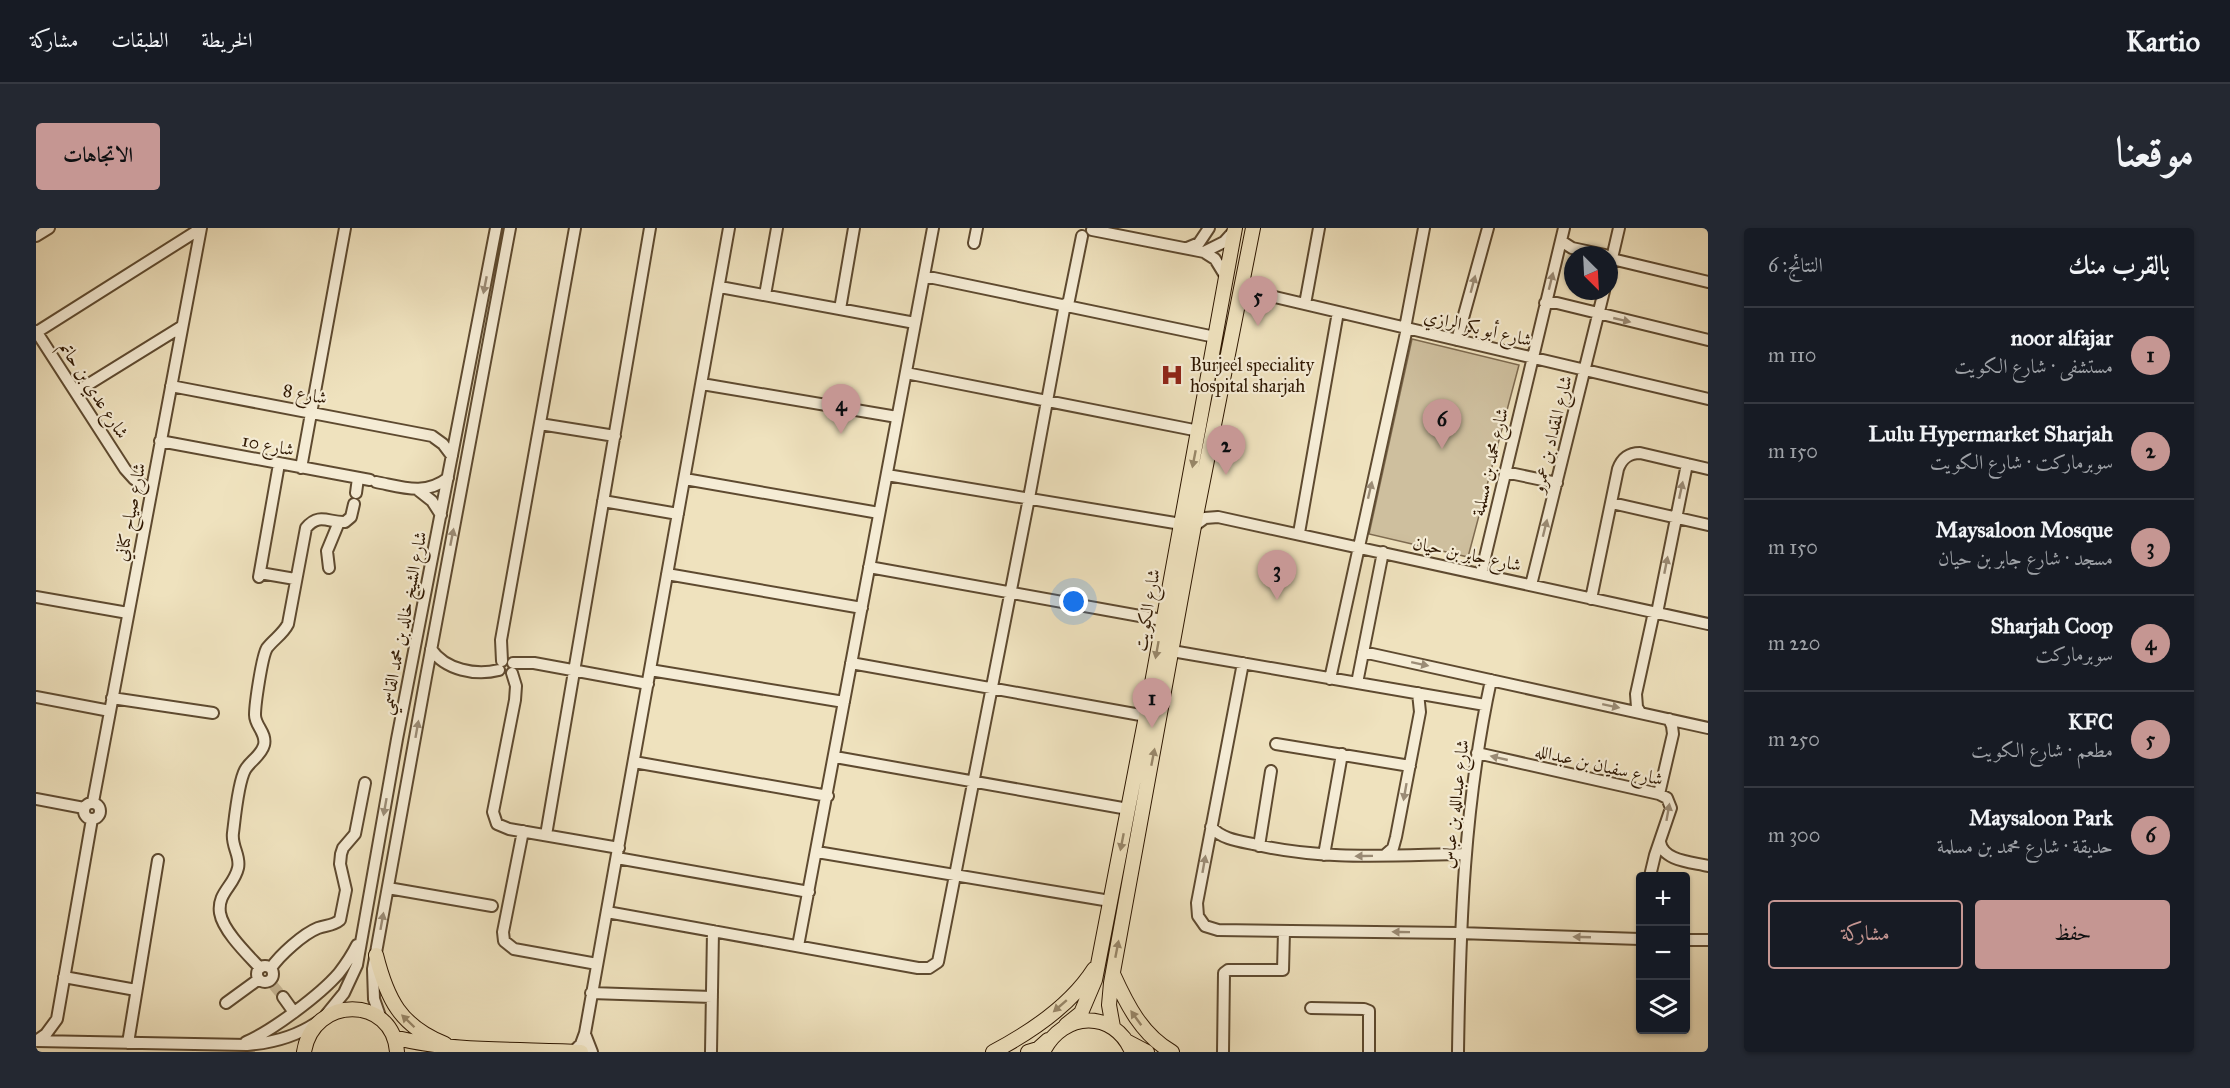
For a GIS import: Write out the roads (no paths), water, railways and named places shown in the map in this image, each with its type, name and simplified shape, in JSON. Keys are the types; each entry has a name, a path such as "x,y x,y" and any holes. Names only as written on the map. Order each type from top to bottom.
{"main road":[{"name":"شارع الكويت","path":"1050,1039 1081,1013 1089,997 1098,962 1173,567 1200,498 1253,228"},
{"name":"شارع الكويت","path":"1113,1027 1109,1005 1113,973 1181,601 1199,431 1226,277 1239,229"},
{"path":"1239,229 1249,251"},
{"path":"1173,567 1175,578 1173,603 1177,604 1181,601"},
{"path":"376,955 386,990 400,1013 419,1031 458,1050"},
{"path":"993,1052 1015,1040 1054,1011 1073,994 1098,962"},
{"path":"1113,973 1124,1000 1138,1022 1155,1040 1172,1052"},
{"path":"304,1052 310,1032 321,1020 343,1009 353,1008 381,1019 394,1037 397,1052"},
{"path":"1066,1025 1082,1020 1098,1021 1113,1027 1130,1047 1147,1052"},
{"path":"394,1037 416,1045 458,1050 581,1052"},
{"path":"1028,1052 1050,1039"},
{"path":"1043,1052 1050,1039"}],"street":[{"path":"36,236 49,228"},
{"path":"301,468 345,228"},
{"name":"شارع الشيخ خالد بن محمد القاسمي","path":"321,1020 344,993 357,965 397,739 496,228"},
{"name":"شارع الشيخ خالد بن محمد القاسمي","path":"381,1019 372,984 376,955 510,228"},
{"path":"500,666 501,640 575,228"},
{"path":"546,835 650,228"},
{"path":"765,295 777,228"},
{"path":"840,309 854,228"},
{"path":"798,946 933,228"},
{"path":"974,243 977,228"},
{"path":"1187,248 1198,243 1209,228"},
{"path":"1305,303 1319,228"},
{"path":"1330,679 1406,328 1424,228"},
{"path":"1457,340 1488,228"},
{"name":"شارع محمد بن مسلمة","path":"1481,574 1564,228"},
{"path":"1613,246 1619,228"},
{"path":"37,331 200,229"},
{"name":"شارع صياح كناني","path":"64,977 92,819 97,817 100,810 88,805 110,711 200,229"},
{"path":"573,1052 581,1044 585,1033 720,287 726,229"},
{"path":"1204,252 1224,242 1239,229"},
{"path":"607,912 918,968 934,966 940,957 1066,305 1085,230 1204,252 1215,259 1226,277"},
{"path":"1561,241 1571,246"},
{"path":"1618,259 1708,282"},
{"path":"924,276 1215,337"},
{"path":"720,287 915,323"},
{"name":"شارع أبو بكر الرازي","path":"1242,289 1708,399"},
{"name":"شارع المقداد بن عمرو","path":"1531,585 1602,300"},
{"path":"1545,303 1557,303 1708,340"},
{"path":"1299,533 1338,312"},
{"path":"76,392 182,327"},
{"name":"شارع عدي بن حاتم","path":"37,331 125,469 134,480 151,491"},
{"path":"906,373 1199,431"},
{"path":"702,384 897,417"},
{"name":"شارع 8","path":"171,386 432,436"},
{"path":"432,436 458,424"},
{"path":"540,424 615,436"},
{"path":"432,436 444,444 452,456"},
{"name":"شارع 10","path":"160,441 418,490"},
{"path":"1591,598 1618,469 1624,458 1640,453 1708,469"},
{"path":"279,464 259,575 296,579"},
{"path":"1640,712 1636,694 1687,464"},
{"path":"1505,472 1557,483"},
{"path":"887,475 1188,525 1205,518 1218,517"},
{"path":"356,493 358,478"},
{"path":"418,490 434,487 448,478"},
{"path":"685,479 879,513"},
{"path":"418,490 432,501 441,515"},
{"path":"1200,498 1218,517"},
{"path":"603,501 678,514"},
{"path":"1612,503 1708,525"},
{"path":"266,976 225,926 220,907 222,892 235,876 239,865 232,837 243,774 259,755 264,745 263,734 255,716 264,657 268,647 288,624 304,532 309,524 317,519 327,518 339,522 349,520 354,504"},
{"path":"314,507 317,519"},
{"name":"شارع جابر بن حيان","path":"1218,517 1708,624"},
{"path":"329,568 327,551 339,522"},
{"path":"1357,683 1383,552"},
{"path":"869,567 1162,620"},
{"path":"667,574 862,608"},
{"path":"36,597 128,613"},
{"path":"431,649 442,662 475,672 500,666 508,659 513,668 516,686 515,700 493,812 494,818 502,827 808,892"},
{"path":"1172,651 1485,705"},
{"path":"1363,652 1708,728"},
{"path":"513,668 534,663 648,684"},
{"path":"851,663 1146,716"},
{"path":"1242,663 1197,903 1200,921 1211,929 1636,939"},
{"path":"426,677 452,666"},
{"path":"650,670 844,702"},
{"name":"شارع عبدالله بن عباس","path":"1458,1052 1464,854 1477,753 1491,680"},
{"path":"1385,855 1395,843 1420,712 1418,693"},
{"path":"36,697 110,711"},
{"path":"112,698 213,713"},
{"path":"1659,794 1672,734 1669,719"},
{"path":"397,739 397,768 401,772 409,771"},
{"path":"1276,744 1410,765"},
{"name":"شارع سفيان بن عبدالله","path":"1477,753 1659,794 1667,798 1671,808 1651,872"},
{"path":"1324,855 1342,754"},
{"path":"834,757 1128,809"},
{"path":"634,762 828,796"},
{"path":"1258,846 1271,771"},
{"path":"226,1003 266,976 278,959 309,933 333,925 340,920 346,890 340,864 341,854 343,848 355,834 364,783"},
{"path":"36,799 88,805"},
{"path":"1211,827 1227,838 1258,846 1324,855 1464,854"},
{"path":"523,831 503,932 504,941 514,950 597,964"},
{"path":"1660,842 1660,847 1667,855 1708,867"},
{"path":"817,852 1110,901"},
{"path":"128,1042 158,860"},
{"path":"388,888 492,906"},
{"path":"711,1052 713,931"},
{"path":"1223,1052 1224,973 1228,970 1283,970 1284,931"},
{"path":"236,1045 254,1039 280,1022 333,979 344,967 363,934"},
{"path":"1690,940 1708,940"},
{"path":"36,1041 46,1034 57,1019 64,977 136,990"},
{"path":"333,979 344,993"},
{"path":"591,993 712,997"},
{"path":"283,998 293,1011"},
{"path":"1311,1008 1369,1011 1370,1052"},
{"path":"57,1019 67,1041"},
{"path":"36,1041 258,1044 290,1037 321,1020"},
{"path":"280,1022 290,1037"},
{"path":"585,1033 587,1044 592,1052"}],"tunnel":[{"path":"273,985 283,997"}],"place":[{"name":"KFC","path":"1258,326"},
{"name":"Burjeel speciality hospital sharjah","path":"1172,375"},
{"name":"Sharjah Coop","path":"841,434"},
{"name":"Maysaloon Park","path":"1442,449"},
{"name":"Lulu Hypermarket Sharjah","path":"1226,475"},
{"name":"Maysaloon Mosque","path":"1277,600"},
{"name":"noor alfajar","path":"1152,728"}]}
